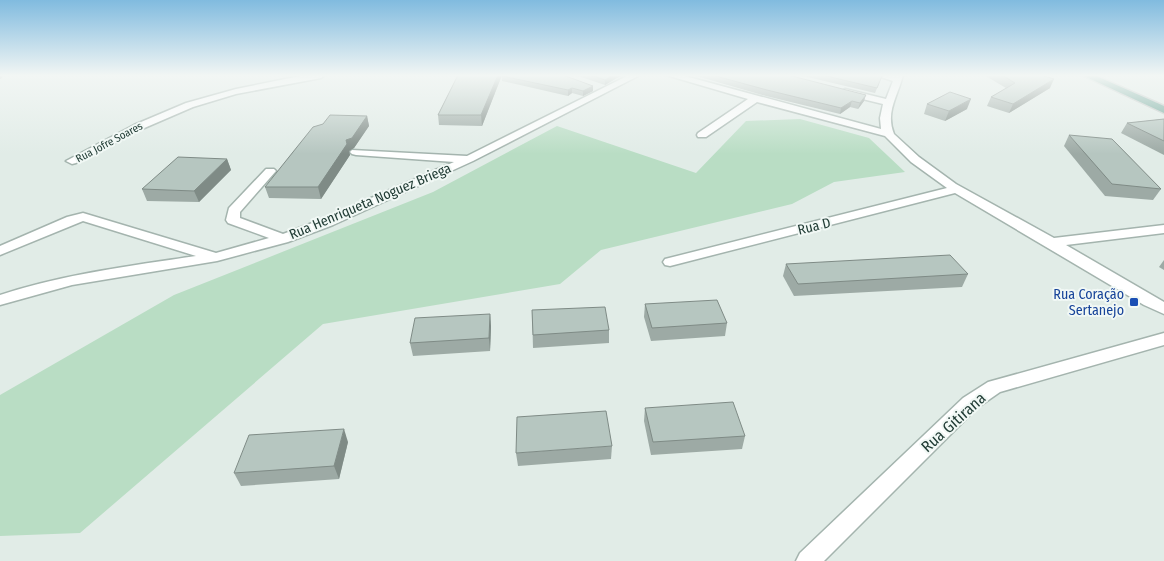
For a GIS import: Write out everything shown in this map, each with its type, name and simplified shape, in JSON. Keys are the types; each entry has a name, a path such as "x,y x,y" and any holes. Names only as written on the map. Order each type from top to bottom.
{"main road":[{"path":"1144,101 1164,110"}],"street":[{"name":"Rua Jofre Soares","path":"72,162 143,123 179,108 203,101"},
{"name":"Rua Henriqueta Noguez Briega","path":"0,300 72,280 217,257 283,239 328,222 469,159 577,101"},
{"path":"702,135 751,101"},
{"path":"768,101 888,134 910,156 958,189 1161,305"},
{"path":"885,101 888,102 885,113 888,134"},
{"path":"356,152 469,159"},
{"path":"270,171 234,211 233,220 283,239"},
{"name":"Rua D","path":"670,262 958,189"},
{"path":"0,252 72,220 84,217 217,257"},
{"path":"1051,243 1164,230"},
{"name":"Rua Gitirana","path":"808,561 970,403 994,387 1164,339"}],"green space":[{"path":"800,119 869,138 905,172 834,182 792,204 601,250 560,284 323,324 80,533 0,536 0,395 174,295 433,192 557,126 696,173 746,121"}],"building":[{"path":"445,101 487,101 481,115 438,115"},
{"path":"813,101 852,101 841,108"},
{"path":"932,101 967,101 949,111 927,104"},
{"path":"1004,101 1018,101 1013,104"},
{"path":"330,115 367,116 352,138 346,140 347,144 318,187 265,187 313,127 323,124"},
{"path":"1164,119 1164,141 1127,123"},
{"path":"1069,135 1112,139 1161,189 1112,184"},
{"path":"178,157 227,159 194,191 142,189"},
{"path":"950,255 968,274 798,284 786,264"},
{"path":"717,300 727,323 652,328 645,304"},
{"path":"605,307 609,330 533,335 532,310"},
{"path":"490,314 489,338 410,343 415,318"},
{"path":"733,402 745,436 653,442 645,408"},
{"path":"606,411 612,446 516,453 517,417"},
{"path":"344,429 334,466 234,473 249,435"}],"place":[{"name":"Rua Coração Sertanejo","path":"1134,302"}]}
